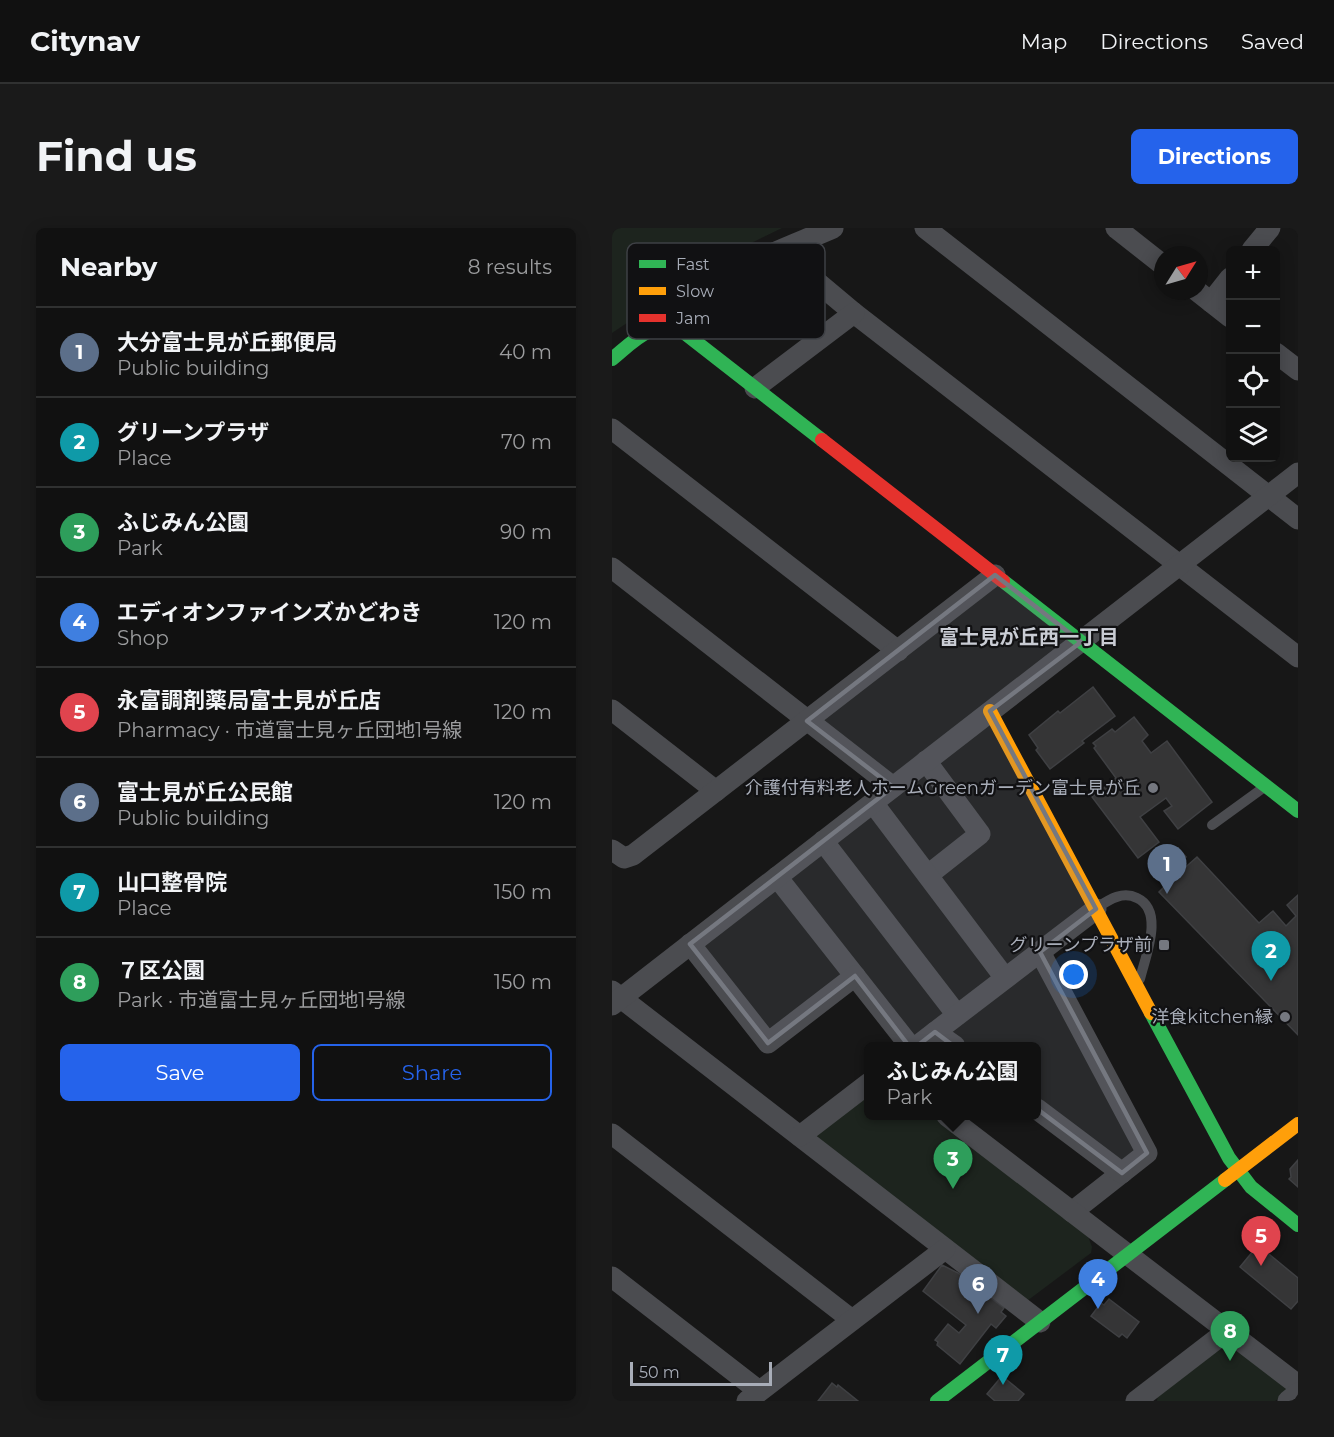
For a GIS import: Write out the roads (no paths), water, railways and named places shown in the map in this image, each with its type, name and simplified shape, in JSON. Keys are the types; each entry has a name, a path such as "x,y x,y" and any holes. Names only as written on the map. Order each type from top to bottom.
{"street":[{"path":"797,243 833,228"},
{"path":"925,228 1298,519"},
{"path":"1255,246 1270,228"},
{"path":"1130,232 1154,256"},
{"path":"1208,294 1226,281"},
{"path":"825,288 1298,657"},
{"path":"1208,300 1226,314"},
{"path":"825,335 854,313"},
{"path":"612,359 638,339"},
{"path":"692,339 1298,811"},
{"path":"755,388 820,339"},
{"path":"612,429 898,651"},
{"path":"1040,1322 800,1136 615,998 690,944 1298,473"},
{"path":"612,568 893,787"},
{"path":"612,850 624,858 633,855 995,575"},
{"path":"612,710 716,791"},
{"path":"990,711 1138,987 1157,1014 1225,1150 1251,1187 1298,1225"},
{"path":"926,761 980,834 928,875"},
{"path":"873,803 1005,978"},
{"path":"823,841 957,1015"},
{"path":"777,876 906,1042"},
{"path":"923,1042 1096,909"},
{"path":"690,944 768,1043 855,976"},
{"path":"1040,952 1147,1153 1072,1212"},
{"path":"935,1032 948,1042"},
{"path":"800,1136 864,1087"},
{"path":"1041,1112 1122,1173"},
{"path":"952,1120 1298,1385"},
{"path":"947,1398 1040,1322 1298,1124"},
{"path":"612,1134 852,1320"},
{"path":"612,1277 753,1396 945,1249"},
{"path":"1140,1400 1227,1331"},
{"path":"1288,1401 1298,1393"}],"lane":[{"path":"1212,825 1266,786"},
{"path":"1096,909 1111,899 1124,895 1135,897 1148,906 1152,917 1152,928 1138,987"}],"place":[{"name":"介護付有料老人ホームGreenガーデン富士見が丘","path":"1153,788"},
{"name":"大分富士見が丘郵便局","path":"1167,894"},
{"name":"グリーンプラザ前","path":"1164,945"},
{"name":"グリーンプラザ","path":"1271,981"},
{"name":"洋食kitchen縁","path":"1285,1017"},
{"name":"ふじみん公園","path":"953,1189"},
{"name":"永富調剤薬局富士見が丘店","path":"1261,1266"},
{"name":"エディオンファインズかどわき","path":"1098,1309"},
{"name":"富士見が丘公民館","path":"978,1314"},
{"name":"７区公園","path":"1230,1361"},
{"name":"山口整骨院","path":"1003,1385"}],"district":[{"name":"富士見が丘西一丁目","path":"1029,637"}]}
